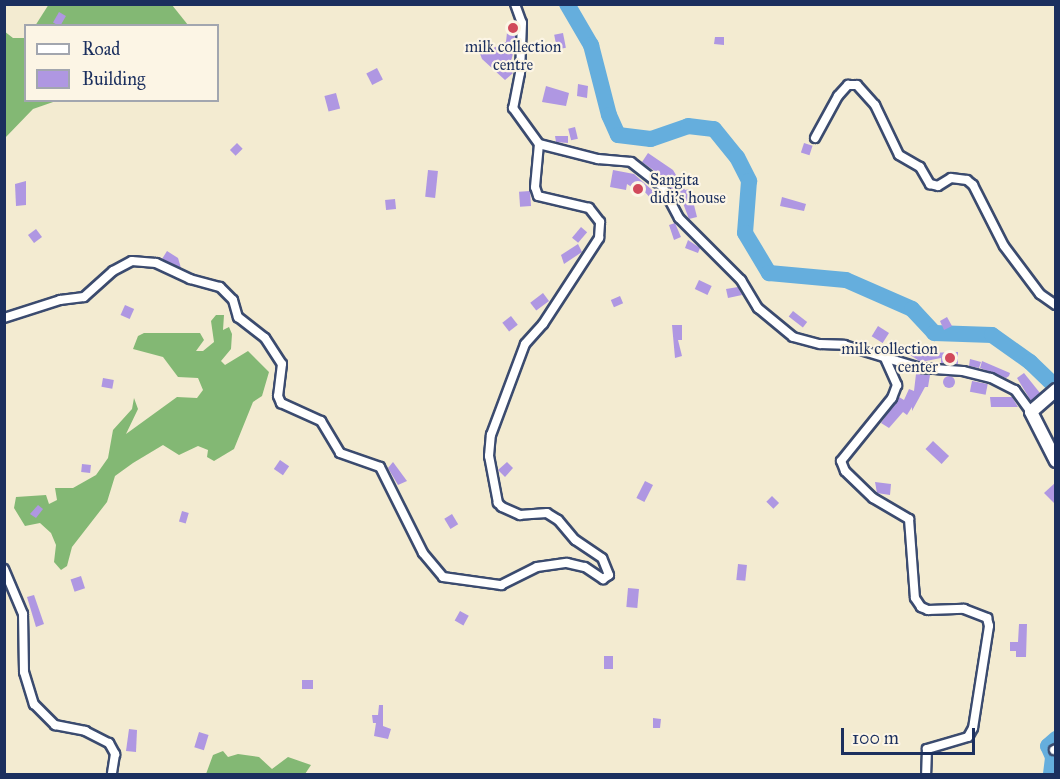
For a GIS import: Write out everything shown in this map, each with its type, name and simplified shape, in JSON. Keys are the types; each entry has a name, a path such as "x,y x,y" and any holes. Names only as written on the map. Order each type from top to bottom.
{"street":[{"path":"515,4 522,23 520,73 513,108 539,144 598,159 632,162 662,186 687,227 734,271 758,308 785,331 803,341 844,345 920,369 963,371 997,381 1015,390 1031,412 1056,461"},
{"path":"815,138 838,96 848,86 857,85 874,105 899,155 920,167 930,184 938,186 951,178 967,180 973,185 1004,246 1040,294 1056,305"},
{"path":"4,318 60,300 84,297 113,271 132,261 156,263 190,279 220,287 233,300 238,317 265,338 282,364 278,396 281,403 321,420 340,453 380,467 423,553 443,577 501,585 532,569 567,563 585,567 603,579 609,575 602,558 575,540 558,520 547,513 520,516 502,507 489,456 491,435 525,345 543,324 599,238 600,222 589,208 538,196 535,167 539,144"},
{"path":"884,357 897,385 892,399 841,461 844,471 873,498 909,519 914,587 921,606 928,610 964,609 987,618 989,626 973,728 968,737 927,749 927,774"},
{"path":"1031,412 1056,390"},
{"path":"4,569 23,614 24,672 34,705 55,725 85,731 110,743 115,754 112,774"}],"green space":[{"path":"49,4 172,5 187,24 36,24"},
{"path":"4,31 13,38 24,38 24,102 53,102 33,109 5,138"},
{"path":"216,315 224,315 223,330 229,327 232,334 231,349 221,361 225,365 248,351 269,372 262,396 253,402 234,449 214,461 207,457 208,450 198,446 179,455 163,445 133,463 115,476 107,502 72,547 67,566 61,570 54,562 56,545 51,533 40,523 25,526 14,508 16,497 46,495 49,504 57,500 55,488 73,488 96,475 108,458 113,430 132,409 134,398 138,409 126,434 177,397 197,398 203,390 198,378 178,377 163,357 133,349 138,336 144,333 200,333 204,340 196,351 203,351 214,342 211,321"},
{"path":"223,751 228,757 238,754 259,757 272,769 288,757 311,765 305,774 206,774 213,755"}],"building":[{"path":"59,12 66,16 61,24 56,24 53,22"},
{"path":"508,23 516,24 515,46 510,65 505,65 513,73 505,80 482,59 476,43 484,41 487,51 506,42"},
{"path":"563,33 566,48 557,49 554,35"},
{"path":"715,37 724,37 724,45 714,44"},
{"path":"377,68 383,80 372,85 366,73"},
{"path":"578,84 588,86 587,98 577,96"},
{"path":"546,86 569,93 566,106 542,102"},
{"path":"336,93 340,108 329,112 324,96"},
{"path":"575,127 578,139 571,140 568,129"},
{"path":"555,136 568,136 568,143 556,142"},
{"path":"237,143 243,149 236,156 230,150"},
{"path":"804,143 813,146 809,155 801,153"},
{"path":"648,153 673,170 685,190 690,189 697,217 689,219 678,190 673,193 663,177 642,162"},
{"path":"428,170 438,171 435,198 425,197"},
{"path":"613,170 634,174 661,198 655,203 643,190 641,193 627,184 626,190 610,187"},
{"path":"26,181 26,205 16,206 15,184"},
{"path":"530,191 531,206 520,207 519,192"},
{"path":"782,197 806,204 804,211 780,206"},
{"path":"395,199 396,209 386,210 385,200"},
{"path":"675,223 681,237 674,240 669,225"},
{"path":"581,227 587,232 578,243 572,238"},
{"path":"36,229 42,237 34,243 28,235"},
{"path":"688,240 700,248 698,253 685,248"},
{"path":"578,244 582,252 564,264 561,255"},
{"path":"167,251 178,258 181,268 162,259"},
{"path":"699,280 712,286 707,295 695,289"},
{"path":"738,287 742,295 728,298 726,289"},
{"path":"543,293 549,301 536,311 530,303"},
{"path":"620,296 623,303 614,307 611,300"},
{"path":"125,305 134,309 130,319 121,315"},
{"path":"793,311 807,322 803,328 789,317"},
{"path":"511,316 518,325 509,331 502,323"},
{"path":"947,317 952,326 944,330 940,321"},
{"path":"672,325 682,325 682,340 678,340 682,356 675,358"},
{"path":"878,326 889,333 883,343 872,336"},
{"path":"916,347 926,353 958,352 958,364 941,363 941,358 921,362 910,355"},
{"path":"970,359 981,362 979,368 969,366"},
{"path":"982,361 1010,373 1009,376 1006,378 980,368"},
{"path":"1024,373 1040,393 1031,401 1017,378"},
{"path":"916,374 930,375 928,387 925,387 912,411 912,407 907,415 903,412 889,428 881,423 899,397 904,400 909,389 914,391"},
{"path":"951,376 954,377 954,387 947,388 944,387 943,380 944,377"},
{"path":"103,378 114,380 112,389 101,387"},
{"path":"972,381 988,384 986,395 970,392"},
{"path":"990,397 1012,397 1018,407 991,407"},
{"path":"933,441 949,456 942,464 925,449"},
{"path":"280,460 289,466 283,475 274,469"},
{"path":"393,462 407,481 398,485 388,468"},
{"path":"507,462 513,468 505,477 498,470"},
{"path":"82,464 91,465 90,473 81,472"},
{"path":"645,481 653,485 644,502 636,498"},
{"path":"875,482 891,484 890,495 877,493"},
{"path":"1056,482 1056,505 1044,493"},
{"path":"772,496 779,503 773,509 766,502"},
{"path":"38,505 43,509 36,518 30,514"},
{"path":"182,511 189,513 186,524 179,522"},
{"path":"452,514 458,524 450,529 444,519"},
{"path":"738,564 747,565 745,581 736,580"},
{"path":"81,576 85,588 75,592 71,579"},
{"path":"628,588 639,589 637,608 626,607"},
{"path":"34,595 44,624 36,627 27,597"},
{"path":"460,611 469,616 463,625 455,621"},
{"path":"1019,624 1027,624 1026,657 1016,657 1016,651 1010,651 1010,642 1018,642"},
{"path":"604,656 613,656 613,669 604,669"},
{"path":"302,680 313,680 313,689 302,689"},
{"path":"379,705 383,705 383,726 391,729 388,739 374,736 376,723 373,723 372,715 378,715"},
{"path":"653,718 661,719 660,728 653,728"},
{"path":"129,729 137,730 136,752 126,751"},
{"path":"199,732 209,735 204,750 194,747"}],"waterway":[{"path":"567,4 591,45 609,115 618,135 651,139 688,126 714,129 737,157 749,181 745,233 769,273 846,280 912,309 934,333 992,335 1030,362 1056,387"},
{"path":"1051,774 1053,757 1048,746 1056,739"}],"place":[{"name":"milk collection centre","path":"513,28"},
{"name":"Sangita didi's house","path":"638,189"},
{"name":"milk collection center","path":"950,358"}]}
